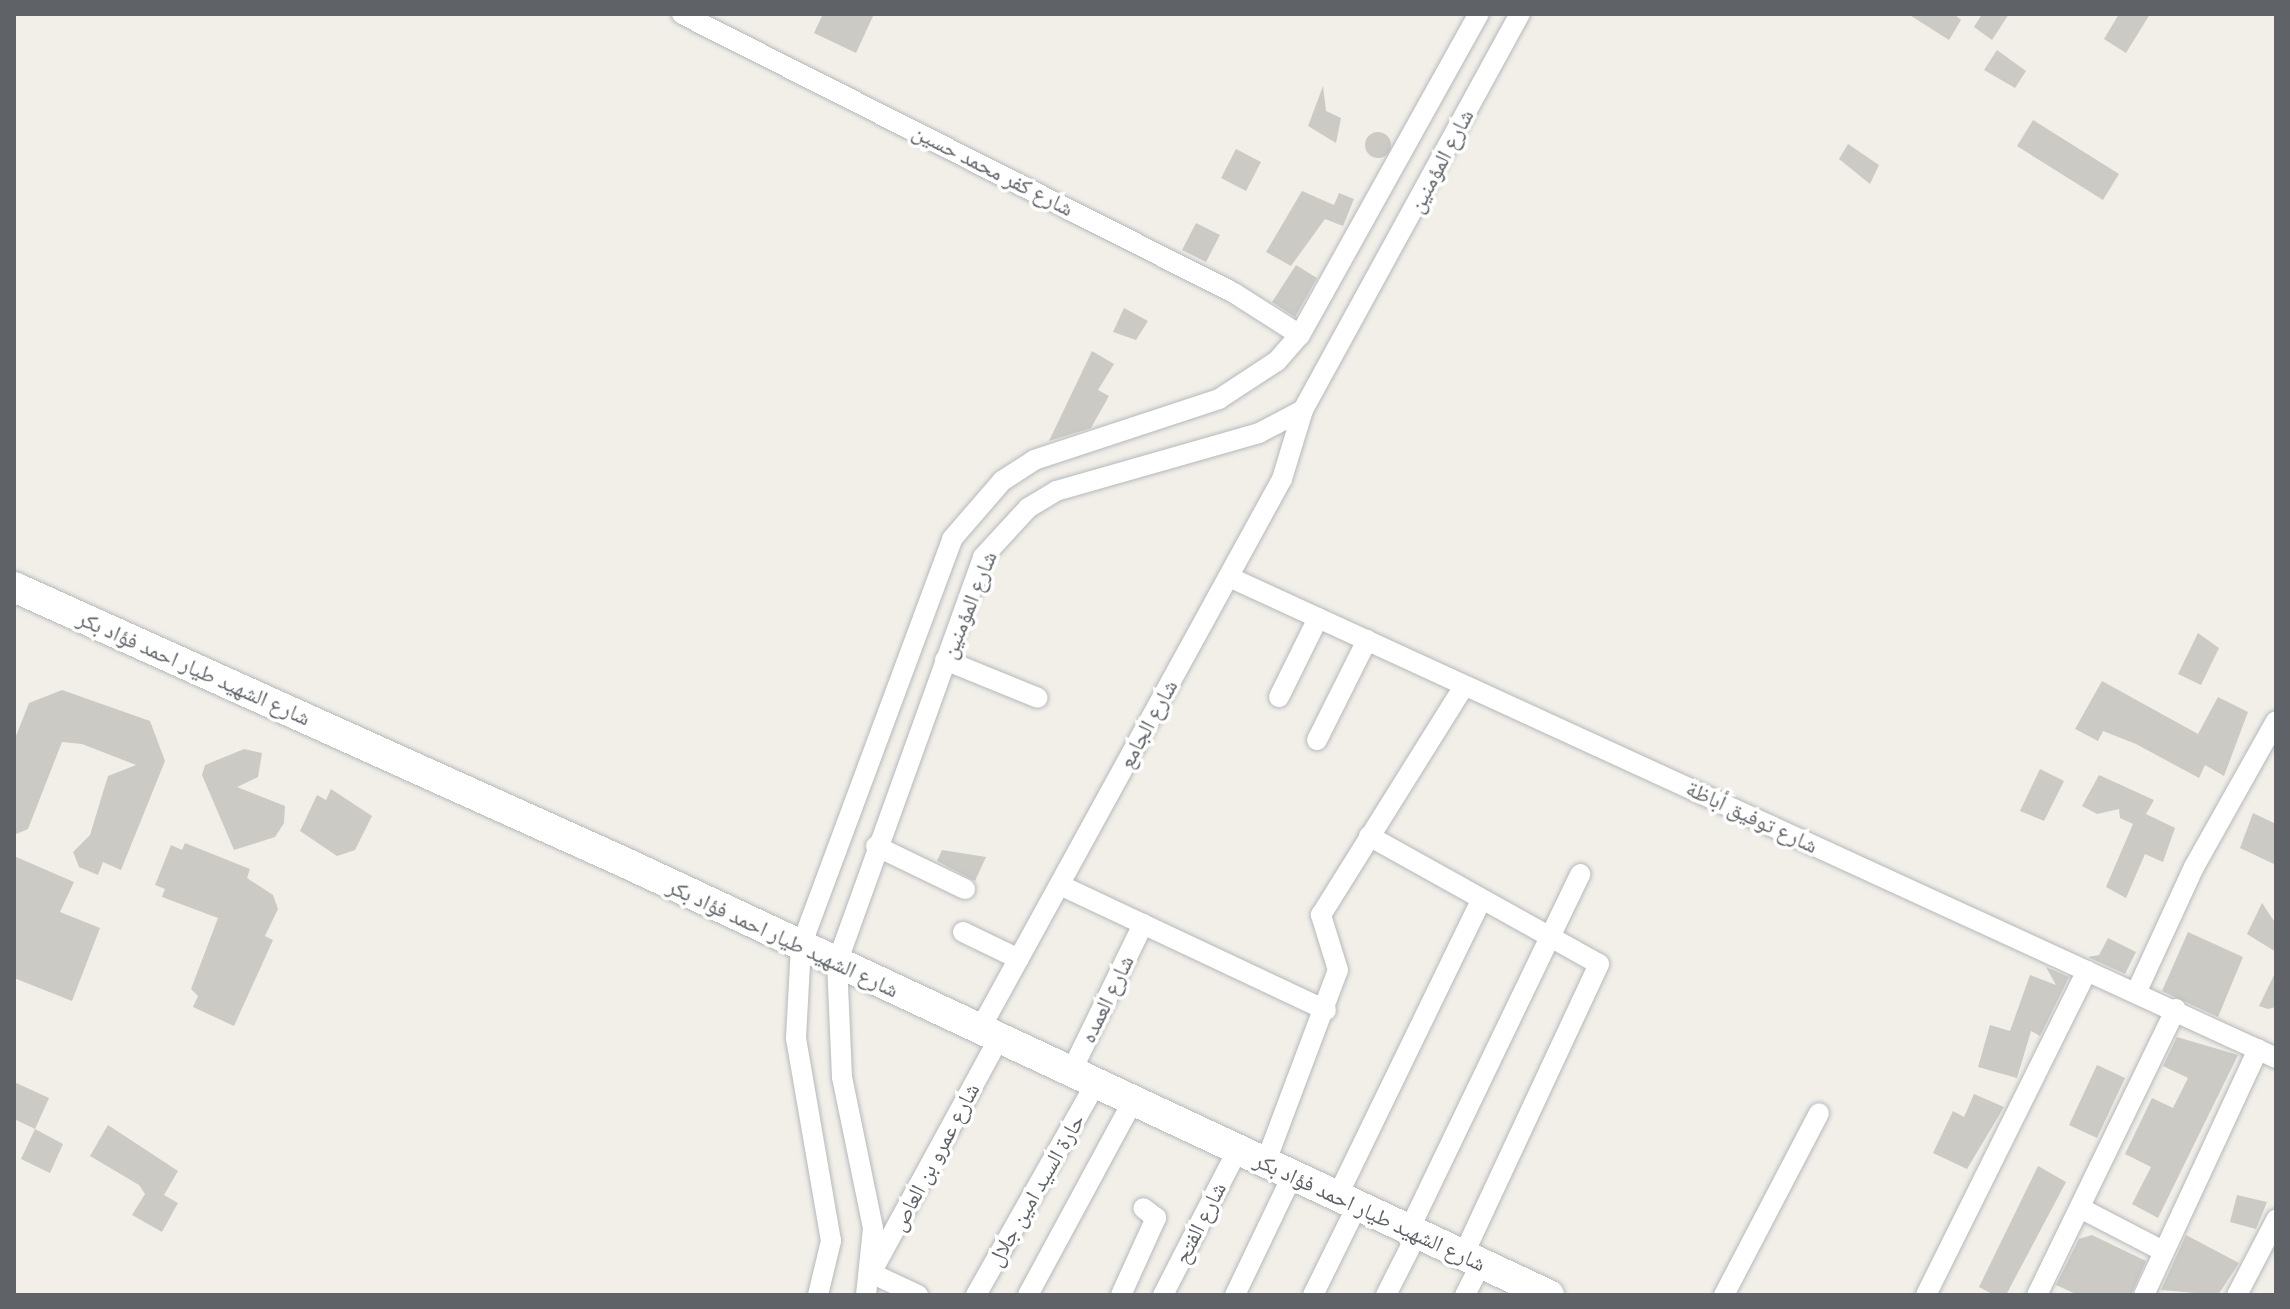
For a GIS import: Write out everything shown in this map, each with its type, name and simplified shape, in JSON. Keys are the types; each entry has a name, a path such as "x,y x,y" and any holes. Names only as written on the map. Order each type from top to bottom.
{"street":[{"name":"شارع كفر محمد حسين","path":"682,14 1234,293 1300,335"},
{"name":"شارع المؤمنين","path":"818,1295 831,1241 796,1038 801,946 952,539 975,507 1034,460 1219,399 1250,382 1300,335 1479,14"},
{"name":"شارع المؤمنين","path":"866,1295 871,1273 873,1228 837,1035 837,963 876,846 983,557 1028,508 1087,479 1259,433 1303,410 1520,14"},
{"name":"شارع الجامع","path":"988,1036 1019,959 1282,479 1303,410"},
{"name":"شارع توفيق أباظة","path":"1229,577 2176,1009 2267,1054"},
{"name":"شارع الشهيد طيار احمد فؤاد بكر","path":"14,587 801,946 988,1036 1549,1295"},
{"path":"1279,697 1318,618"},
{"path":"1317,740 1367,640"},
{"path":"945,660 1038,698"},
{"path":"1265,1164 1326,1010 1338,970 1321,915 1464,686"},
{"path":"2136,993 2200,854 2276,721"},
{"path":"1369,836 1549,940 1597,961 1600,969 1472,1259 1465,1295"},
{"path":"876,846 965,889"},
{"path":"1386,1295 1580,874"},
{"path":"1060,885 1326,1010"},
{"path":"1313,1295 1347,1202 1481,901"},
{"name":"شارع العمده","path":"1083,1080 1143,924"},
{"path":"963,932 1019,959"},
{"path":"1926,1295 2087,971"},
{"path":"2037,1295 2084,1210 2176,1009"},
{"name":"شارع عمرو بن العاص","path":"871,1273 988,1036"},
{"path":"2144,1295 2163,1251 2267,1054"},
{"name":"حارة السيد امين جلال","path":"976,1295 1083,1080"},
{"path":"1028,1295 1132,1103"},
{"path":"1724,1295 1819,1113"},
{"name":"شارع الفتح","path":"1163,1295 1237,1151"},
{"path":"1235,1295 1292,1176"},
{"path":"1121,1295 1156,1218 1143,1208"},
{"path":"2084,1210 2163,1251"},
{"path":"2237,1295 2276,1220"},
{"path":"871,1273 918,1295"}],"building":[{"path":"823,14 874,14 856,53 814,33"},
{"path":"1908,14 1954,14 1961,20 1949,40"},
{"path":"1982,14 2009,14 1992,40 1974,27"},
{"path":"2119,14 2150,14 2126,53 2104,39"},
{"path":"1997,50 2026,71 2015,88 1984,70"},
{"path":"1323,86 1326,111 1341,118 1336,143 1308,126"},
{"path":"2033,120 2119,174 2103,200 2017,146"},
{"path":"1378,132 1387,136 1391,145 1387,154 1378,158 1369,154 1365,145 1369,136"},
{"path":"1848,144 1879,165 1870,184 1839,159"},
{"path":"1236,149 1261,162 1246,191 1221,178"},
{"path":"1302,191 1334,205 1339,193 1354,199 1343,226 1325,219 1291,266 1266,252"},
{"path":"1196,223 1220,235 1206,262 1182,250"},
{"path":"1296,265 1317,278 1295,317 1272,302"},
{"path":"1124,308 1148,321 1136,340 1113,332"},
{"path":"1092,351 1114,364 1098,390 1109,396 1091,428 1049,441"},
{"path":"2198,633 2219,648 2201,685 2178,674"},
{"path":"2102,681 2198,734 2218,697 2248,712 2224,776 2205,765 2199,778 2136,744 2103,731 2098,741 2075,729"},
{"path":"62,690 150,721 165,761 121,870 103,862 98,875 79,867 73,852 90,835 108,776 136,765 82,744 62,742 28,829 14,835 14,741 29,703"},
{"path":"244,749 262,753 258,777 237,787 285,806 284,823 275,837 234,850 202,775 205,765"},
{"path":"2040,769 2064,781 2044,821 2020,811"},
{"path":"2099,775 2154,800 2146,814 2175,828 2163,862 2145,854 2126,898 2106,887 2133,824 2120,818 2119,809 2097,814 2082,806"},
{"path":"331,789 372,816 355,850 337,856 300,831 317,795 326,800"},
{"path":"2253,813 2276,824 2276,865 2240,848"},
{"path":"185,843 250,869 247,878 273,895 278,909 265,936 273,940 234,1026 193,1007 198,996 191,989 218,918 162,897 165,889 155,885 171,845 182,850"},
{"path":"942,850 986,857 975,881 937,861"},
{"path":"14,856 74,882 60,912 100,928 72,1001 14,978"},
{"path":"2262,903 2276,924 2276,952 2247,934"},
{"path":"2188,932 2243,957 2218,1017 2162,991"},
{"path":"2108,938 2136,952 2125,974 2088,957 2099,955"},
{"path":"2046,967 2069,977 2040,1036 2031,1031 2017,1078 1978,1067 1990,1025 2010,1031 2030,975 2056,985"},
{"path":"2276,971 2276,1007 2268,1009 2259,1006"},
{"path":"2177,1037 2238,1055 2158,1218 2132,1204 2151,1167 2125,1154 2152,1098 2173,1108 2188,1078 2163,1066"},
{"path":"2097,1065 2125,1078 2097,1138 2069,1125"},
{"path":"14,1082 49,1098 35,1129 14,1119"},
{"path":"1974,1094 2004,1107 1967,1169 1933,1153 1953,1111 1964,1117"},
{"path":"108,1125 178,1171 164,1195 178,1203 162,1232 132,1215 145,1194 139,1185 90,1156"},
{"path":"35,1129 63,1144 50,1173 21,1159"},
{"path":"2038,1166 2066,1182 2006,1295 1994,1295 1979,1287"},
{"path":"2237,1195 2267,1202 2256,1229 2230,1222"},
{"path":"2092,1235 2146,1261 2131,1295 2078,1295 2056,1285 2079,1239"},
{"path":"2186,1235 2239,1263 2218,1295 2161,1290"}]}
